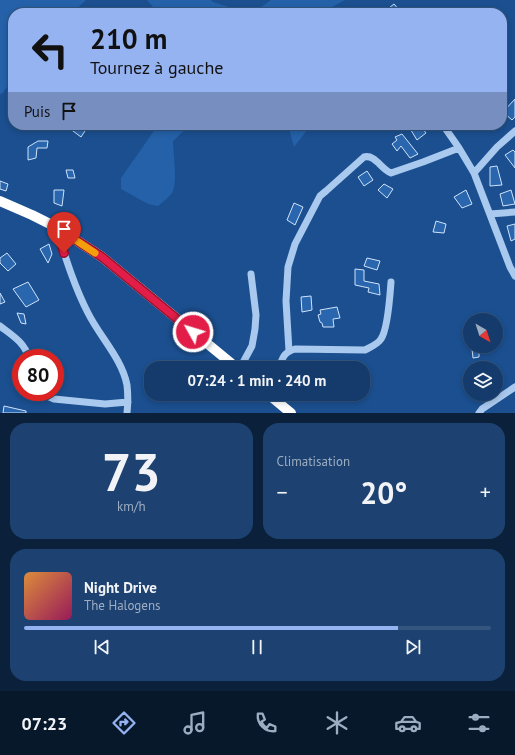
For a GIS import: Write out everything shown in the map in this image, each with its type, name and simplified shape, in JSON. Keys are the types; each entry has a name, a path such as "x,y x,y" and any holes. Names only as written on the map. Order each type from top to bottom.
{"highway":[{"path":"0,201 56,227 102,257 230,361"},
{"path":"276,401 291,413"}],"street":[{"path":"446,130 474,173 510,267 515,276"},
{"path":"474,173 497,146 515,131"},
{"path":"289,351 286,300 288,267 295,244 320,196 364,157 372,157 387,171 391,172 423,162 459,148"},
{"path":"490,214 515,212"},
{"path":"56,227 73,279 87,312 120,366 127,385 127,413"},
{"path":"243,361 252,346 255,329 256,315 251,274"},
{"path":"282,361 285,354 295,349 365,350 375,345 384,333 387,321 391,282"},
{"path":"0,326 21,343 25,349"},
{"path":"479,413 482,409 515,387"},
{"path":"64,400 106,404 128,402"}],"shaded area":[{"path":"0,0 86,0 77,8 8,8 8,85 3,93 0,94"},
{"path":"147,0 211,0 233,8 154,8"},
{"path":"271,0 345,0 330,8 260,8"},
{"path":"155,130 185,130 173,141 175,175 174,188 172,193 158,206 148,204 121,189 121,178"},
{"path":"289,130 307,130 294,147"}],"building":[{"path":"394,4 397,8 389,8"},
{"path":"515,99 515,117 512,120 507,116 507,108"},
{"path":"72,130 86,130 81,137"},
{"path":"411,130 424,130 426,133 417,140"},
{"path":"402,134 418,154 410,158 401,146 397,151 392,144 397,140 395,137"},
{"path":"38,141 48,141 47,148 37,148 36,158 28,160 28,147"},
{"path":"513,150 515,152 515,168 505,155"},
{"path":"497,166 502,185 490,186 490,167"},
{"path":"66,170 73,170 75,178 68,178"},
{"path":"367,171 373,180 364,186 358,177"},
{"path":"0,181 8,184 6,191 0,189"},
{"path":"384,184 393,189 387,198 378,190"},
{"path":"54,190 64,190 62,206 54,203"},
{"path":"466,190 472,204 462,208 454,197"},
{"path":"511,190 515,204 503,206 500,194"},
{"path":"294,203 303,207 295,225 287,220"},
{"path":"436,221 446,224 444,233 433,232"},
{"path":"515,224 515,239 511,241 507,226"},
{"path":"49,244 52,254 48,263 40,249"},
{"path":"7,253 16,264 8,271 0,263 0,258"},
{"path":"367,258 380,261 377,270 364,266"},
{"path":"355,269 364,270 364,281 379,284 380,295 368,292 369,288 355,285"},
{"path":"28,282 39,300 26,307 13,289"},
{"path":"0,293 5,302 0,304"},
{"path":"311,296 312,310 302,312 301,297"},
{"path":"337,307 340,318 333,319 334,327 323,327 318,315 321,314 320,310"},
{"path":"17,313 24,314 26,324 21,323"},
{"path":"472,353 479,353 479,357 473,358"},
{"path":"4,406 26,411 26,413 3,413"}],"slow traffic":[{"path":"62,231 95,253"}],"route":[{"path":"64,253 56,227 102,257 193,332"}]}
